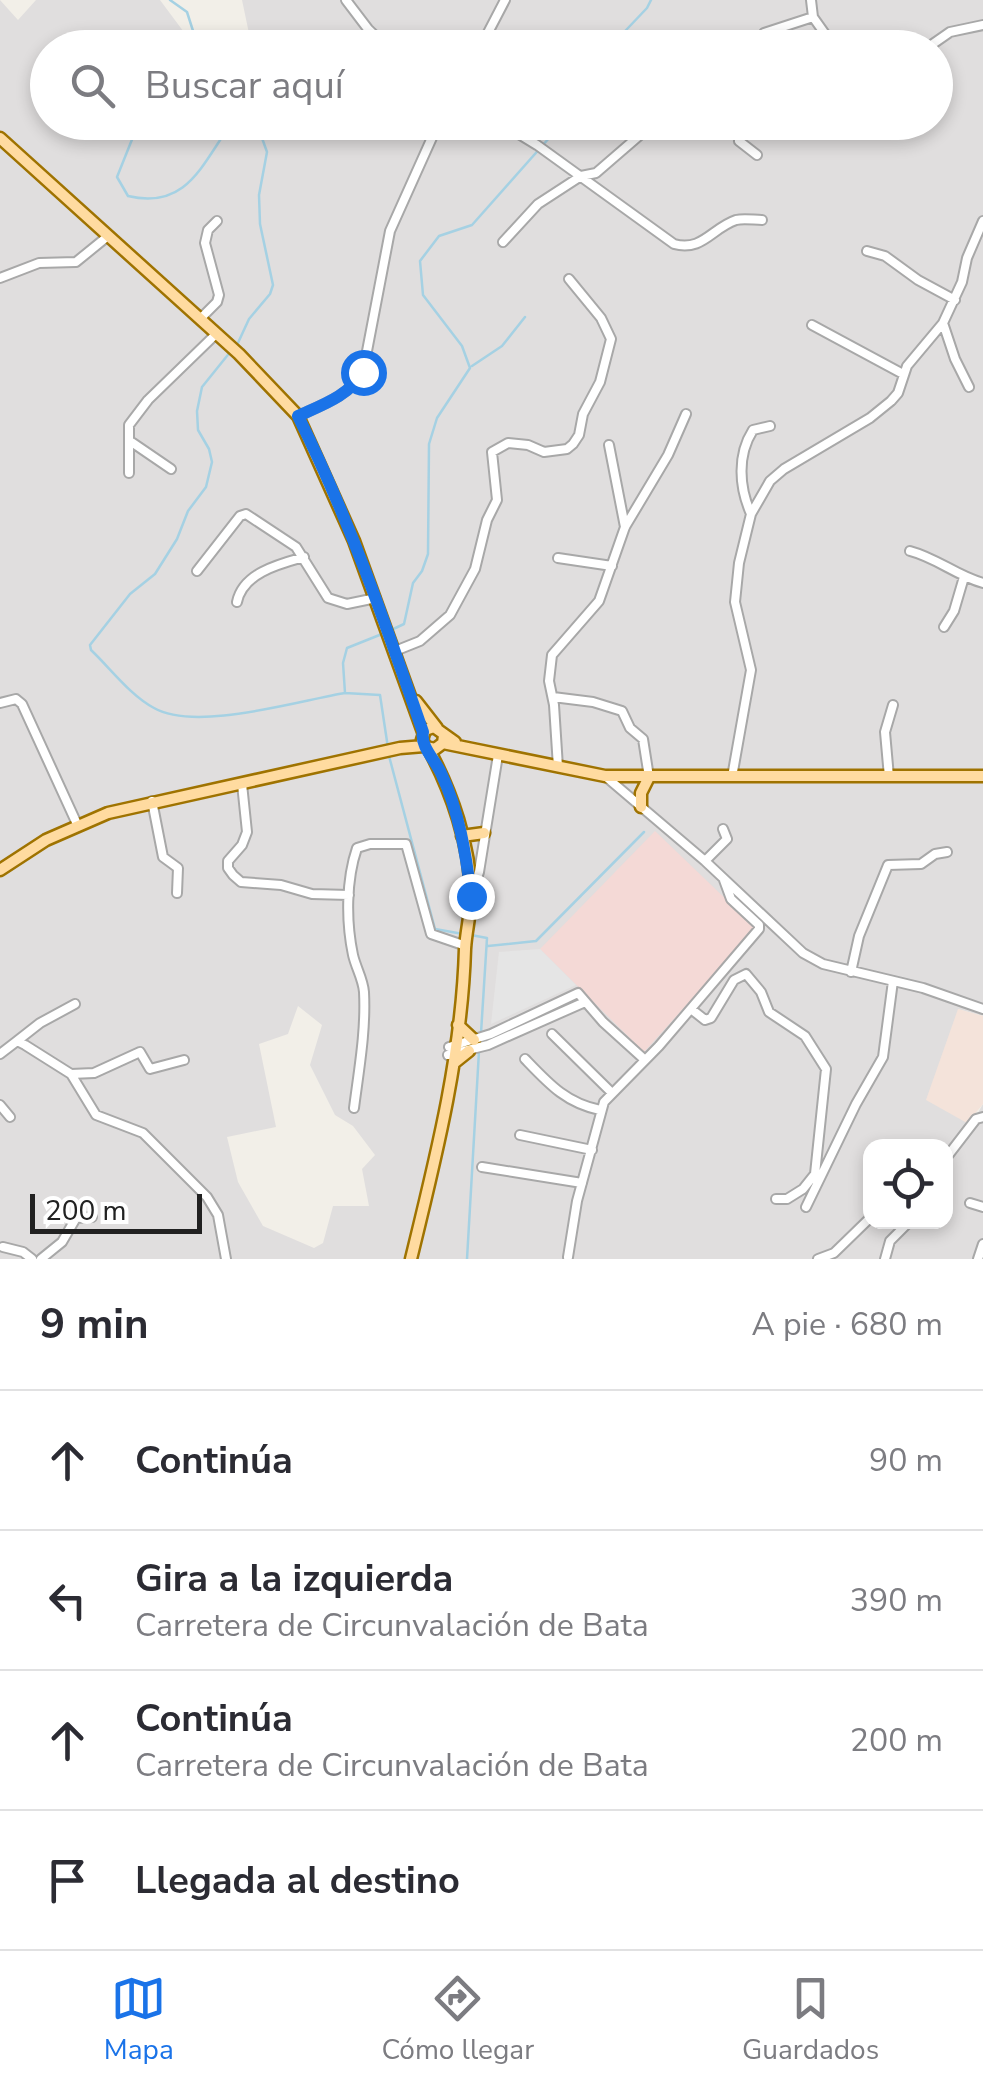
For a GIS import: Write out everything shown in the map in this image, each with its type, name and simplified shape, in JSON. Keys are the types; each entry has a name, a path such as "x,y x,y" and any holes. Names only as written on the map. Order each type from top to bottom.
{"main road":[{"path":"0,138 239,354 298,416 318,455 387,626 424,740 442,776 462,836 471,896 452,1053"},
{"path":"410,692 442,738 442,776"},
{"path":"424,740 431,727 442,738 462,746 605,776 983,776"},
{"path":"1,866 77,824 152,801 442,738"},
{"path":"641,807 641,793 649,777"},
{"path":"462,836 484,833"},
{"path":"411,1259 438,1137 466,946"},
{"path":"452,1053 473,1045 458,1025"}],"street":[{"path":"346,0 370,30"},
{"path":"489,30 505,0"},
{"path":"810,0 813,17 822,30"},
{"path":"776,30 813,17"},
{"path":"953,31 983,25"},
{"path":"298,416 343,394 363,372 390,232 431,140"},
{"path":"531,140 674,244 700,244 735,220 762,220"},
{"path":"502,242 538,204 582,176 596,173 634,140"},
{"path":"738,140 757,155"},
{"path":"200,319 218,302 220,294 205,243 206,234 218,220"},
{"path":"732,776 751,670 735,602 738,563 750,514 770,481 870,418 898,394 904,374 943,323 983,221"},
{"path":"0,278 39,262 76,262 108,236"},
{"path":"867,251 885,256 954,300"},
{"path":"393,645 420,641 450,615 475,570 487,520 497,500 492,452 500,445 517,442 544,452 567,449 579,435 583,414 600,382 611,338 601,318 569,279"},
{"path":"943,323 969,387"},
{"path":"812,325 904,374"},
{"path":"129,459 129,472 130,442 129,425 216,334"},
{"path":"558,767 549,670 552,655 599,602 625,527 668,454 686,414"},
{"path":"750,514 741,484 742,463 753,430 770,426"},
{"path":"130,442 171,469"},
{"path":"609,445 625,527"},
{"path":"197,571 240,516 246,514 266,524 304,557 320,588 334,602 347,604 376,598"},
{"path":"910,551 931,556 964,577 983,583"},
{"path":"238,602 244,586 254,577 304,557"},
{"path":"558,558 612,566"},
{"path":"944,628 954,611 964,577"},
{"path":"553,698 594,702 622,711 630,728 644,742 649,777"},
{"path":"0,703 16,699 21,702 77,824"},
{"path":"889,776 884,732 892,705"},
{"path":"471,896 479,872 498,755"},
{"path":"605,776 803,952 823,964 983,1009"},
{"path":"242,784 247,832 228,861 233,875 241,882 281,885 312,894 350,895"},
{"path":"152,801 163,858 178,868 178,893"},
{"path":"705,862 727,840 723,829"},
{"path":"354,1108 365,1021 364,985 349,931 357,848 406,844 431,934 466,946"},
{"path":"851,972 859,936 888,865 921,864 935,854 947,852"},
{"path":"568,1258 600,1110 759,930 759,925 731,899 724,880"},
{"path":"692,1009 705,1020 712,1018 734,980 746,974 760,992 768,1012 805,1036 826,1070 815,1174 802,1189 786,1199 776,1199"},
{"path":"806,1208 856,1104 884,1057 893,981"},
{"path":"452,1053 578,993 646,1060"},
{"path":"473,1045 488,1045 585,1002"},
{"path":"0,1054 40,1022 75,1004"},
{"path":"552,1034 612,1093"},
{"path":"18,1041 71,1074 96,1114 142,1133 207,1197 218,1215 226,1259"},
{"path":"71,1074 94,1073 140,1052 150,1070 184,1060"},
{"path":"525,1060 567,1099 600,1110"},
{"path":"0,1105 10,1117"},
{"path":"953,1149 976,1119 983,1117"},
{"path":"520,1135 592,1150"},
{"path":"482,1167 582,1183"},
{"path":"970,1203 983,1206"},
{"path":"41,1259 62,1242 76,1218 92,1218"},
{"path":"818,1259 834,1253 863,1225"},
{"path":"885,1259 890,1241 901,1229"},
{"path":"978,1259 983,1244"},
{"path":"1,1246 8,1259"},
{"path":"1,1246 24,1252 32,1259"}],"shaded area":[{"path":"0,0 18,20 36,0 160,0 182,30 30,30 30,140 953,140 953,30 248,30 242,0 983,0 983,1016 958,1009 976,1116 983,1104 983,1259 0,1259","holes":["298,1006 322,1025 310,1065 335,1115 353,1126 375,1155 362,1169 369,1206 333,1206 323,1243 314,1248 263,1226 238,1182 227,1137 276,1127 259,1044 288,1034"]},
{"path":"655,831 756,928 644,1052 540,949"},
{"path":"540,949 576,985 491,1024 499,952"},
{"path":"958,1009 983,1016 983,1104 967,1123 926,1100"}],"waterway":[{"path":"170,0 187,12 193,30"},
{"path":"626,30 651,0"},
{"path":"132,140 117,177 128,196 148,199 179,190 201,168 220,140"},
{"path":"237,345 249,319 273,285 260,224 259,195 267,152 263,140"},
{"path":"389,631 404,624 413,583 428,554 429,444 437,418 470,368 462,346 423,295 420,261 439,236 472,225 547,140"},
{"path":"472,366 502,346 525,317"},
{"path":"231,351 202,387 197,411 198,430 212,462 206,487 188,511 177,539 155,574 130,594 90,645 91,650 137,696 172,715 220,716 345,693"},
{"path":"382,634 347,648 343,663 345,693 380,695 388,748"},
{"path":"389,756 435,929 463,934"},
{"path":"488,946 536,941 644,832"},
{"path":"471,935 487,938 481,1033"},
{"path":"467,1259 479,1051"}],"route":[{"path":"363,372 343,394 298,416 354,541 387,626 423,732 423,743 442,776 462,836 471,896"}]}
